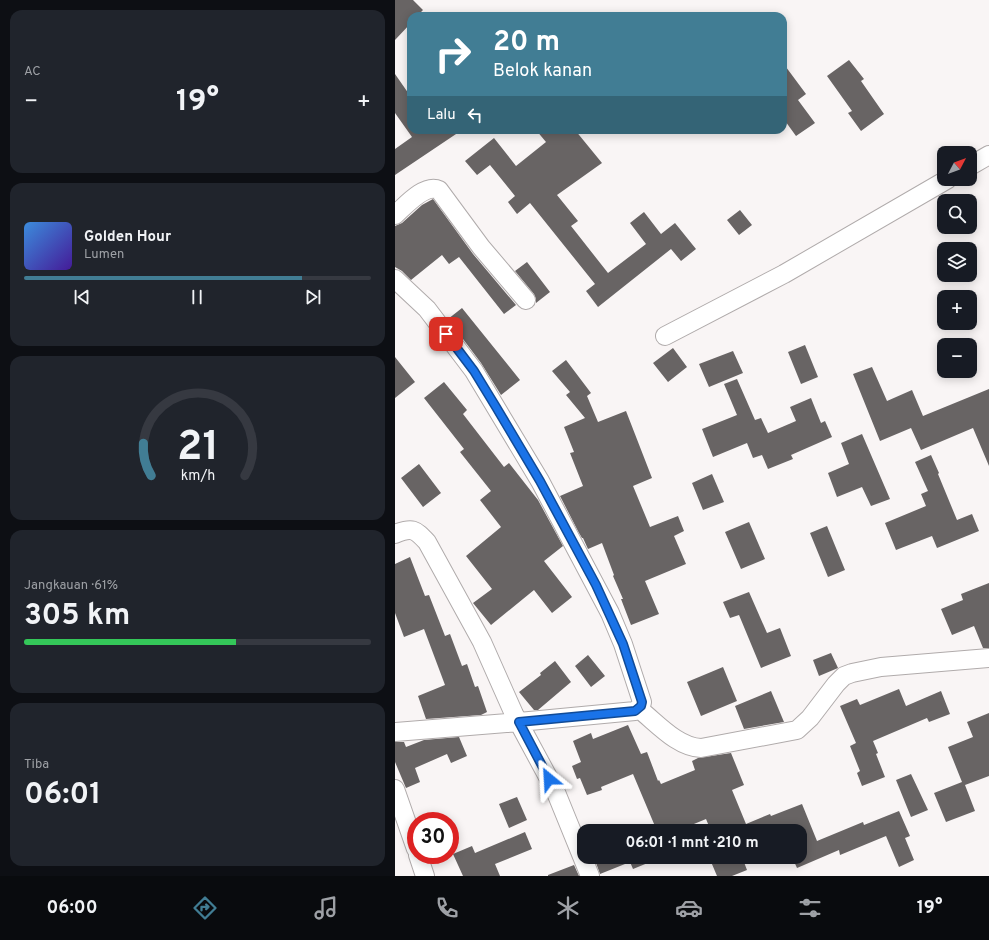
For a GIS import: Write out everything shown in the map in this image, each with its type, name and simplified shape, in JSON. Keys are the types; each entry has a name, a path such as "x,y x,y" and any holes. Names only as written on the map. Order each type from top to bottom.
{"street":[{"path":"977,162 989,155"},
{"path":"665,336 784,274 937,185"},
{"path":"395,215 425,190 435,188 439,190 481,247 526,300"},
{"path":"395,278 427,309 474,371 540,481 610,613 623,644 642,702 639,709 635,711 395,732"},
{"path":"395,534 407,529 417,532 427,542 482,642 519,722 555,790 590,876"},
{"path":"639,709 674,737 692,748 701,748 797,730 810,718 835,684 844,676 852,673 881,667 989,658"},
{"path":"395,790 407,824"},
{"path":"421,864 425,876"}],"building":[{"path":"395,0 413,0 423,10 421,12 407,12 407,27 395,40"},
{"path":"849,60 864,79 861,81 884,114 861,131 848,113 852,111 827,76"},
{"path":"787,68 806,94 798,100 815,123 796,136 787,124"},
{"path":"395,74 407,91 407,130 395,113"},
{"path":"410,134 456,134 395,175 395,149 412,137"},
{"path":"539,134 578,134 602,163 557,195 578,221 571,226 608,273 646,244 630,223 644,212 661,234 675,223 696,249 681,261 671,249 598,307 586,291 595,284 530,203 517,214 508,202 515,196 490,165 477,175 465,161 494,138 516,166 546,142"},
{"path":"433,199 473,254 516,305 504,314 459,257 449,264 442,255 411,280 402,271 395,267 395,226 402,223 422,205"},
{"path":"740,210 752,225 739,235 727,220"},
{"path":"527,262 550,292 536,303 534,294 515,271"},
{"path":"462,308 520,380 501,395 481,363 448,319"},
{"path":"805,345 818,377 801,384 788,352"},
{"path":"673,348 687,367 668,382 653,363"},
{"path":"733,351 743,373 709,387 699,364"},
{"path":"395,357 415,382 395,398"},
{"path":"566,360 591,393 587,396 598,422 626,411 652,478 633,486 650,527 678,516 684,531 674,536 686,564 645,581 659,614 631,625 602,543 588,549 560,496 583,486 570,453 574,452 564,427 585,418 566,395 570,392 552,371"},
{"path":"872,367 887,401 912,390 923,416 989,389 989,466 973,428 921,450 911,428 880,441 853,374"},
{"path":"737,379 755,420 761,418 768,433 796,421 790,407 811,398 821,423 825,421 832,437 791,455 793,459 768,469 762,455 753,458 747,443 713,457 702,429 737,415 724,384"},
{"path":"444,382 467,410 463,414 504,467 509,463 538,500 563,546 544,561 572,597 552,613 534,590 491,625 473,603 492,589 466,556 501,527 480,500 491,491 460,452 464,449 424,398"},
{"path":"862,434 890,499 871,506 862,487 837,497 828,473 849,464 841,443"},
{"path":"931,455 957,520 972,514 979,531 937,548 932,536 896,550 885,523 926,506 921,494 928,491 915,462"},
{"path":"419,464 441,493 423,507 401,478"},
{"path":"712,474 724,502 703,510 692,483"},
{"path":"749,522 765,559 741,569 725,532"},
{"path":"827,526 845,570 828,577 810,533"},
{"path":"410,557 425,596 429,595 445,636 450,634 462,666 467,664 475,687 478,686 487,712 481,715 426,719 418,696 445,685 424,629 404,637 395,613 395,564"},
{"path":"989,583 989,648 983,648 974,626 952,635 941,609 963,600 961,594"},
{"path":"749,592 767,633 780,628 791,656 761,668 739,615 730,618 723,602"},
{"path":"831,653 838,668 819,676 813,660"},
{"path":"588,655 605,676 591,687 575,666"},
{"path":"555,661 571,682 538,710 534,710 519,692 541,675 540,673"},
{"path":"723,667 737,701 701,716 687,682"},
{"path":"899,689 906,706 941,691 950,714 929,722 927,718 873,741 878,753 876,754 885,777 862,786 857,773 860,771 850,746 856,743 840,706 857,699 860,705"},
{"path":"771,691 784,722 744,729 735,706"},
{"path":"989,713 989,776 965,785 975,811 946,822 934,793 962,782 948,747 973,737 967,722"},
{"path":"628,725 641,754 647,752 658,781 659,780 661,784 695,770 692,761 698,758 731,753 744,785 732,790 746,824 708,824 706,819 694,824 654,824 633,774 601,787 602,790 587,795 580,778 577,779 572,766 581,762 573,741 591,733 593,739"},
{"path":"459,737 467,756 451,763 447,754 415,768 420,782 406,788 395,762 395,742 404,742 406,747 424,740"},
{"path":"911,774 928,810 911,817 896,780"},
{"path":"517,797 527,820 509,828 499,804"},
{"path":"802,804 817,841 863,822 864,825 899,811 910,836 905,838 914,860 899,867 886,836 840,855 839,850 807,864 807,824 746,824 770,814 771,816"},
{"path":"525,832 532,849 495,864 500,876 463,876 458,864 459,864 459,851 472,846 475,853"},
{"path":"596,864 625,864 600,874"},
{"path":"631,864 645,864 633,869"},
{"path":"712,864 745,864 747,870 732,876 717,876"},
{"path":"795,864 806,864 797,868"},
{"path":"574,865 579,876 548,876 548,875"}],"route":[{"path":"446,334 474,371 496,407 540,481 596,585 623,644 642,702 639,709 635,711 519,722 549,779"}]}
